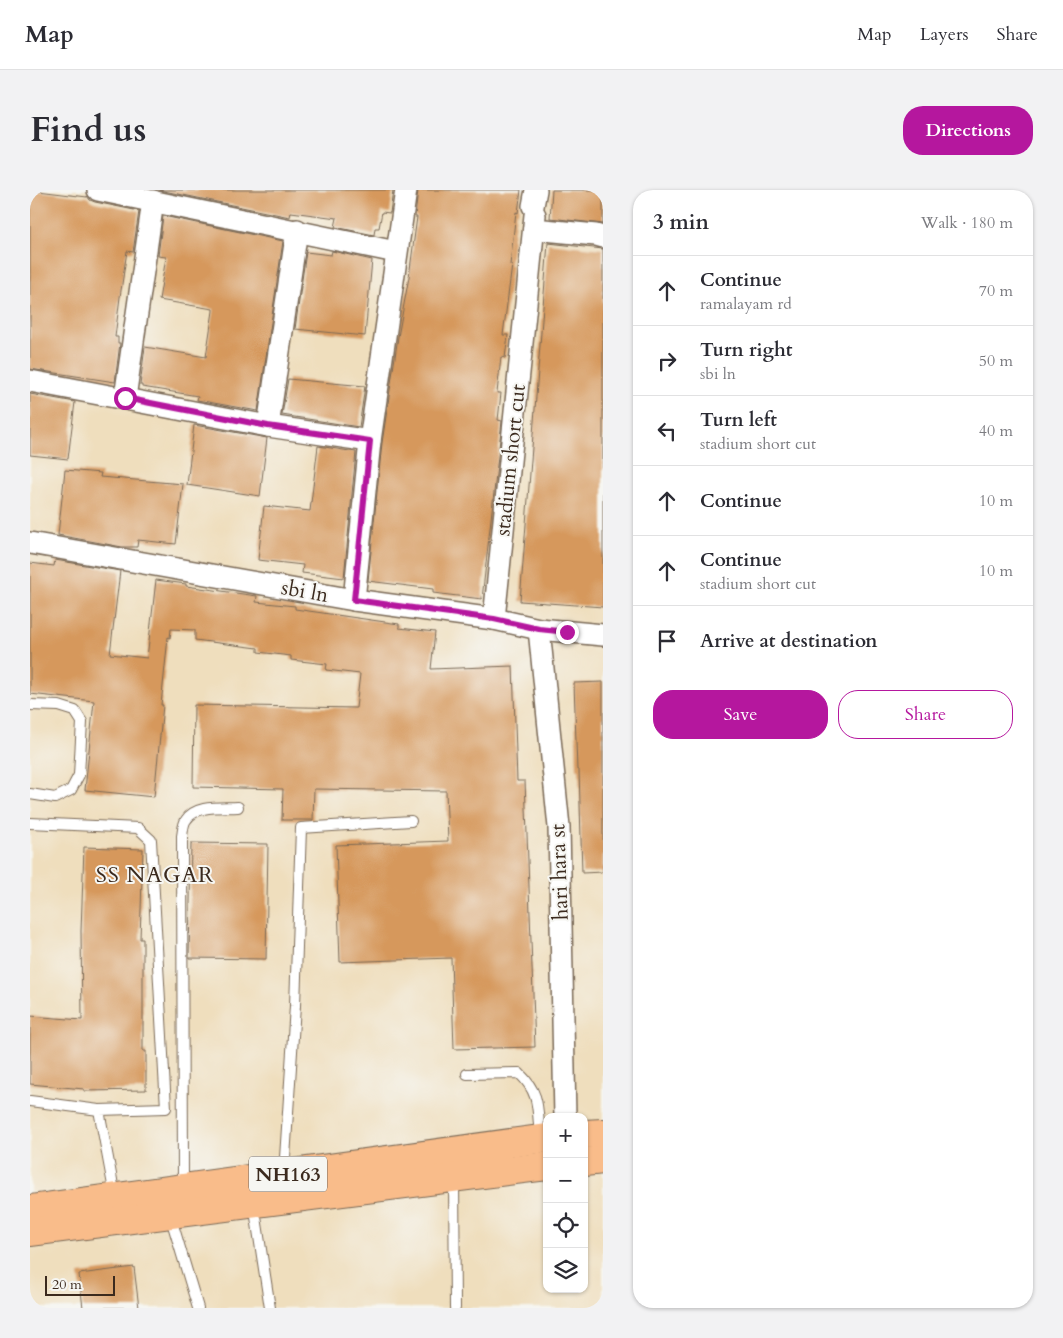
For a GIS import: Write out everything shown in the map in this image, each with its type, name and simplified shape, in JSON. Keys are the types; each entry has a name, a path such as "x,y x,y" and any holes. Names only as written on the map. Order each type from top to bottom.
{"highway":[{"path":"588,1134 603,1133"},
{"name":"NH163","path":"30,1209 543,1139"},
{"path":"588,1162 603,1160"},
{"name":"NH163","path":"30,1232 543,1167"}],"street":[{"path":"98,190 396,252"},
{"name":"sbi ln","path":"30,543 354,600 370,441 406,190"},
{"path":"125,398 153,200"},
{"name":"stadium short cut","path":"494,619 535,210 603,238"},
{"path":"268,426 297,230"},
{"path":"30,380 268,426 370,441"},
{"path":"354,600 494,619 539,629 603,635"},
{"name":"hari hara st","path":"539,629 559,827 565,1113"}],"lane":[{"path":"30,705 59,706 75,711 82,722 80,775 71,790 55,798 30,794"},
{"path":"183,1187 182,836 186,820 197,811 203,808 238,807"},
{"path":"284,1174 295,1006 301,828 412,821"},
{"path":"30,823 138,828 151,840 166,1108 99,1110 30,1101"},
{"path":"467,1074 519,1073 529,1083 536,1097 543,1139"},
{"path":"99,1110 115,1197"},
{"path":"454,1178 455,1308"},
{"path":"254,1203 270,1308"},
{"path":"169,1214 198,1308"}],"building":[{"path":"30,190 87,196 95,202 139,211 133,252 127,251 120,297 115,337 118,337 118,343 120,343 115,382 30,369"},
{"path":"159,190 393,190 390,213 382,212 379,228 375,228 374,235 335,227 337,218 291,212 290,217"},
{"path":"418,190 521,190 518,213 516,212 510,265 512,265 503,335 508,335 505,358 501,357 497,393 501,393 498,420 502,421 482,599 433,593 433,589 368,581 382,443 409,277 417,217 415,217"},
{"path":"552,190 603,190 603,224 550,218"},
{"path":"163,216 283,241 258,411 197,400 198,396 142,387 140,385 145,347 206,357 213,311 213,309 159,300 166,257 158,256"},
{"path":"548,243 603,249 603,607 520,601"},
{"path":"332,251 372,260 365,336 295,329 306,252 331,255"},
{"path":"288,379 365,386 359,427 282,415"},
{"path":"30,394 75,402 68,459 30,455"},
{"path":"194,425 267,438 260,496 187,485"},
{"path":"318,446 356,452 344,578 302,573 303,565 258,560 264,506 310,511"},
{"path":"65,470 101,473 100,477 183,484 176,544 138,540 137,547 122,547 58,535"},
{"path":"55,560 120,571 110,654 147,658 156,580 257,596 256,602 295,606 295,609 399,624 399,628 435,632 431,669 513,666 517,781 525,781 535,1047 454,1049 451,958 340,962 336,845 448,841 446,791 314,789 313,820 282,820 283,789 193,787 194,705 356,708 360,674 326,670 327,664 291,660 291,656 258,652 258,648 195,640 195,630 171,629 170,638 168,637 161,705 163,705 154,797 85,790 94,701 30,694 30,563 54,566"},
{"path":"603,682 603,872 582,873 574,683"},
{"path":"191,843 268,844 266,959 189,958"},
{"path":"84,847 143,849 140,939 143,939 143,1051 146,1051 146,1090 84,1091 84,1089 30,1084 30,1016 82,1020 81,931"},
{"path":"134,1267 139,1308 83,1308 79,1274"}],"district":[{"name":"SS NAGAR","path":"155,874"}],"route":[{"path":"125,398 268,426 370,441 354,600 494,619 539,629 567,632"}]}
